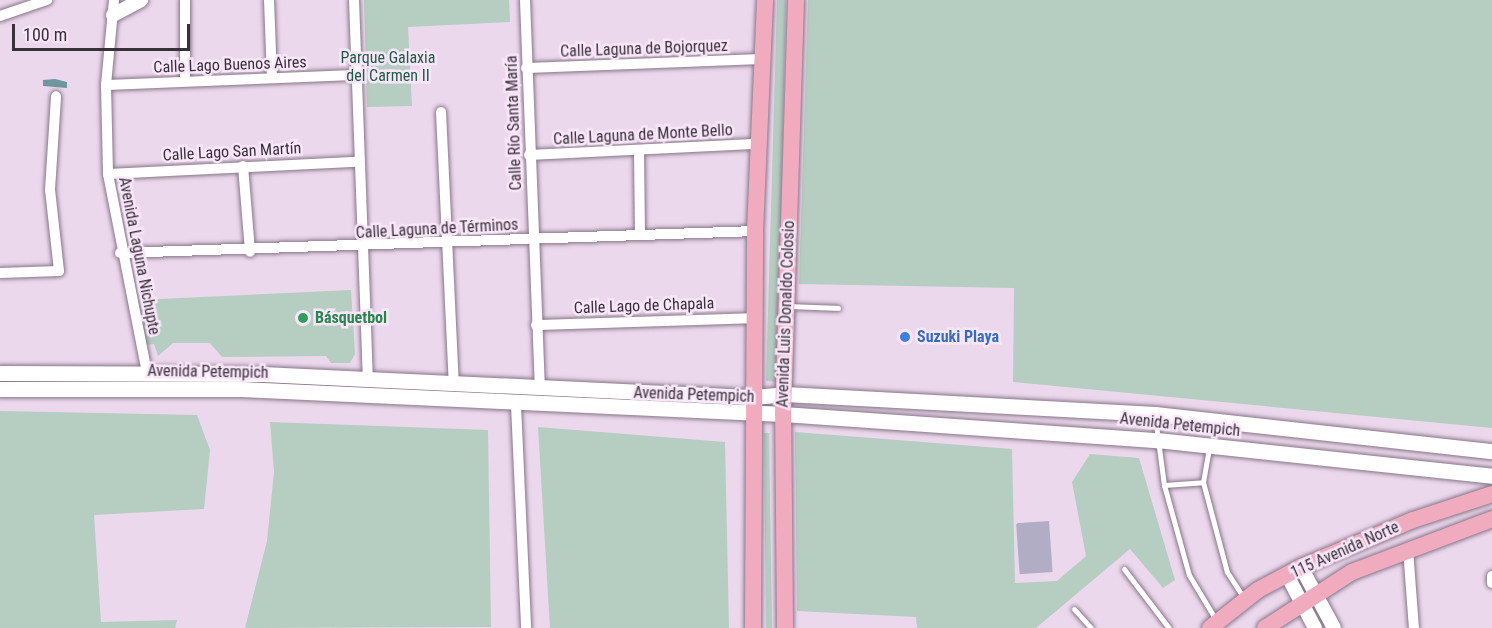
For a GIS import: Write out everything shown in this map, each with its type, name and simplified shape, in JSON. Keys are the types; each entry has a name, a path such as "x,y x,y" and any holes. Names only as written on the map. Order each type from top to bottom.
{"main road":[{"name":"Avenida Luis Donaldo Colosio","path":"753,628 752,416 755,231 765,0"},
{"name":"Avenida Luis Donaldo Colosio","path":"785,628 783,414 796,0"},
{"name":"Avenida Petempich","path":"0,373 147,372 753,397 785,394 1155,414 1492,451"},
{"name":"Avenida Petempich","path":"0,389 241,389 752,416 783,414 1157,440 1492,476"},
{"name":"115 Avenida Norte","path":"1213,625 1245,600 1294,571 1413,520 1492,494"},
{"name":"115 Avenida Norte","path":"1265,628 1308,598 1408,549 1492,519"}],"street":[{"path":"0,16 47,0"},
{"name":"Avenida Laguna Nichupte","path":"114,0 106,85 108,174 120,253 147,372"},
{"path":"112,15 141,0"},
{"path":"184,0 185,81"},
{"path":"269,0 272,78"},
{"path":"354,0 357,162 368,380"},
{"name":"Calle Río Santa María","path":"525,0 529,155 540,389"},
{"name":"Calle Laguna de Bojorquez","path":"526,68 763,59"},
{"name":"Calle Lago Buenos Aires","path":"106,85 355,75"},
{"path":"0,273 52,274 59,262 50,190 56,96"},
{"path":"441,112 454,384"},
{"name":"Calle Laguna de Monte Bello","path":"529,155 639,152 758,144"},
{"path":"639,152 640,235"},
{"name":"Calle Lago San Martín","path":"108,174 357,162"},
{"path":"243,166 249,252"},
{"name":"Calle Laguna de Términos","path":"120,253 249,252 755,231"},
{"name":"Calle Lago de Chapala","path":"536,325 754,318"},
{"path":"516,405 526,628"},
{"path":"1408,549 1414,628"},
{"path":"1294,571 1308,598 1334,628"},
{"path":"1491,576 1492,583"},
{"path":"1308,598 1315,628"}],"lane":[{"path":"785,306 838,308"},
{"path":"1155,414 1164,485 1189,575 1213,625"},
{"path":"1210,446 1203,482 1227,572 1245,600"},
{"path":"1164,485 1203,482"},
{"path":"1124,569 1169,628"},
{"path":"1074,609 1091,628"}],"green space":[{"name":"Parque Galaxia del Carmen II","path":"364,0 509,0 510,22 408,27 412,106 367,107"},
{"path":"777,0 786,0 777,382 766,381"},
{"path":"808,0 1492,0 1492,428 1013,382 1014,288 799,284"},
{"path":"351,290 355,354 350,363 331,363 326,356 222,357 210,343 173,343 158,356 154,344 147,345 137,300"},
{"path":"0,411 197,415 210,450 204,509 94,515 101,622 177,620 175,628 0,628"},
{"path":"270,422 488,430 491,627 245,628 267,541 274,472"},
{"path":"538,427 725,442 729,628 550,628"},
{"path":"795,432 1012,449 1015,583 1057,581 1086,556 1072,482 1090,454 1139,458 1175,580 1163,588 1130,549 1036,628 917,628 916,617 797,611"},
{"path":"764,433 769,433 772,628 766,628"}],"shaded area":[{"path":"55,79 67,82 67,88 43,86 43,80"}],"building":[{"path":"1049,521 1053,572 1020,574 1016,523"}],"place":[{"name":"Básquetbol","path":"303,318"},
{"name":"Suzuki Playa","path":"905,337"}]}
